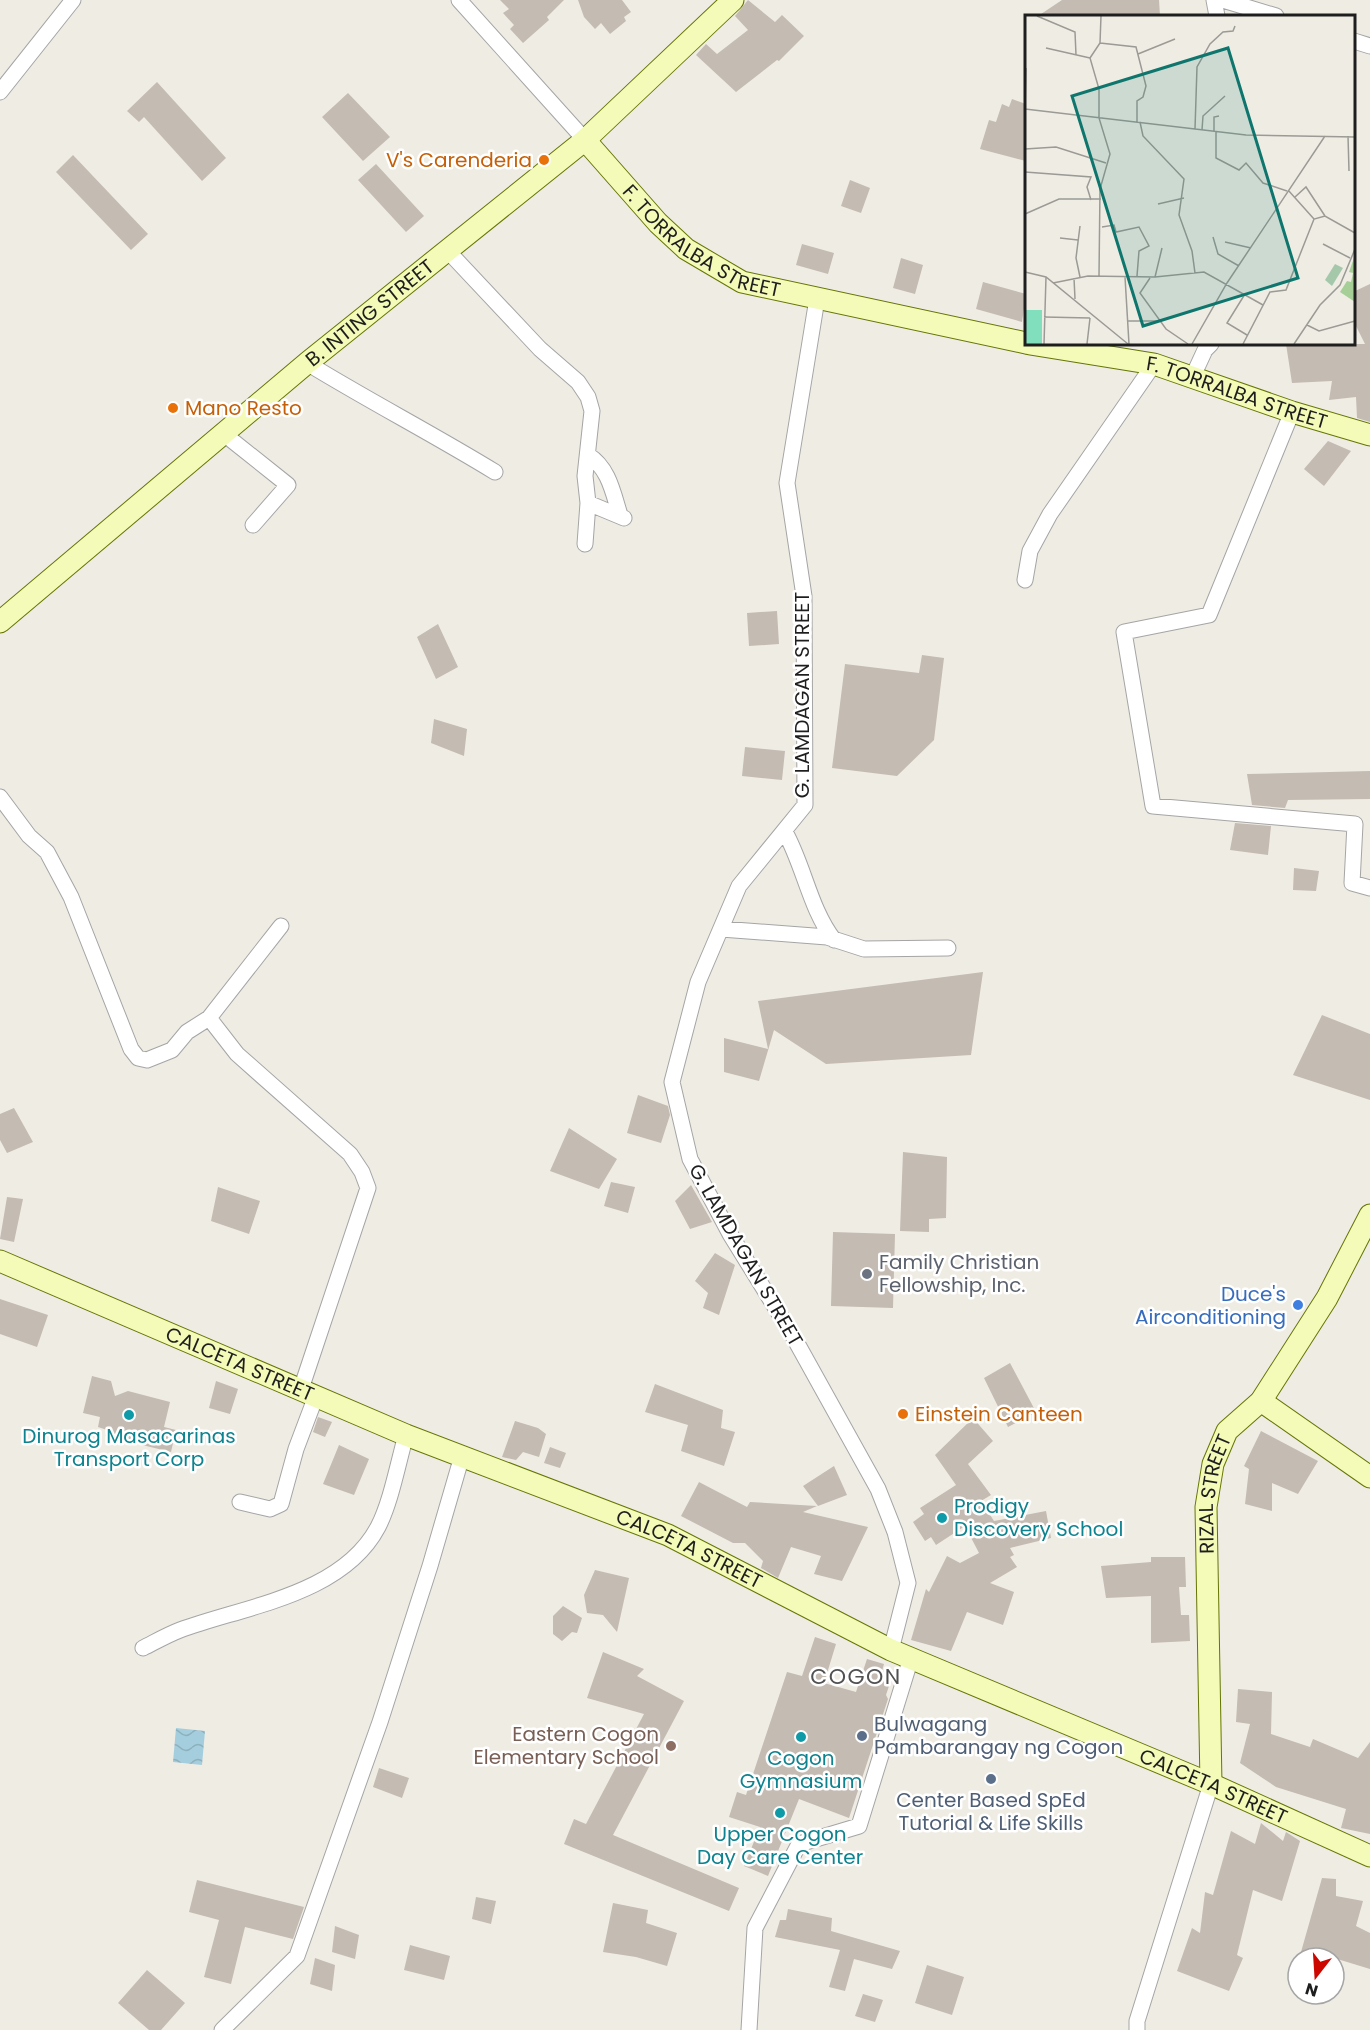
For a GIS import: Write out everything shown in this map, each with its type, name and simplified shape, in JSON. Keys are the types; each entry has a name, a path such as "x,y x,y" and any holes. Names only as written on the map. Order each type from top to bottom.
{"street":[{"path":"0,92 73,0"},
{"name":"B. INTING STREET","path":"0,622 307,363 446,249 585,140 733,0"},
{"path":"1214,0 1217,15"},
{"path":"1223,0 1273,15"},
{"name":"F. TORRALBA STREET","path":"466,3 658,223 686,249 742,282 1025,342"},
{"path":"1355,42 1370,46"},
{"path":"446,249 540,349 578,382 588,397 592,411 585,476 588,503 585,544"},
{"name":"G. LAMDAGAN STREET","path":"817,299 787,483 804,596 805,805 739,886 698,982 672,1082 690,1159 730,1234 793,1336 878,1490 895,1532 908,1583 891,1650"},
{"name":"F. TORRALBA STREET","path":"1040,345 1154,364 1292,412 1370,435"},
{"path":"1193,376 1205,350 1210,345"},
{"path":"307,363 362,397 424,429 495,472"},
{"path":"1025,580 1029,551 1050,514 1154,364"},
{"path":"1292,412 1209,615 1124,632 1153,806 1355,824 1352,883 1370,888"},
{"path":"224,434 288,485 253,525"},
{"path":"588,455 599,462 608,477 624,518 588,503"},
{"path":"0,797 29,836 47,852 70,897 131,1049 138,1058 147,1060 172,1050 187,1032 209,1018 281,926"},
{"path":"785,832 799,857 826,928 834,939"},
{"path":"721,929 834,939 864,949 914,946 948,948"},
{"path":"209,1018 237,1054 350,1154 362,1172 368,1188 308,1393 281,1504 270,1509 240,1502"},
{"name":"RIZAL STREET","path":"1211,1784 1206,1507 1213,1464 1227,1431 1261,1401 1327,1298 1370,1215"},
{"name":"CALCETA STREET","path":"0,1261 406,1435 668,1534 891,1650 1211,1784 1370,1856"},
{"path":"1261,1401 1370,1478"},
{"path":"143,1648 179,1630 286,1598 329,1576 364,1547 379,1526 406,1435"},
{"path":"222,2030 297,1956 380,1722 430,1566 462,1456"},
{"path":"749,2030 755,1928 799,1844 859,1826 911,1658"},
{"path":"1137,2030 1137,2020 1211,1784"}],"water":[{"path":"176,1728 205,1731 202,1765 173,1762"}],"building":[{"path":"500,0 564,0 547,17 549,20 523,43 510,29 514,25 503,13 509,9"},
{"path":"578,0 622,0 631,12 624,17 626,21 610,34 601,23 595,29 584,17"},
{"path":"748,0 775,22 782,15 804,36 779,61 777,60 736,92 696,55 706,44 717,54 748,30 735,16"},
{"path":"1062,0 1159,0 1160,15 1040,15"},
{"path":"157,82 226,158 202,181 144,117 139,122 127,111"},
{"path":"348,93 390,137 363,161 322,117"},
{"path":"1012,99 1025,104 1025,161 980,149 989,120 996,122 1002,104 1009,107"},
{"path":"73,155 148,234 131,250 56,172"},
{"path":"376,164 424,216 406,232 358,180"},
{"path":"850,180 870,188 861,213 841,206"},
{"path":"802,244 834,253 828,274 796,265"},
{"path":"901,258 923,265 915,294 893,288"},
{"path":"983,282 1025,294 1022,322 976,309"},
{"path":"1370,284 1370,422 1357,418 1356,397 1329,400 1332,381 1292,383 1286,345 1365,344 1355,324 1355,291"},
{"path":"1328,441 1351,451 1324,486 1304,469"},
{"path":"777,611 779,644 749,646 747,613"},
{"path":"438,624 458,667 436,679 417,637"},
{"path":"922,655 944,658 934,740 897,776 832,768 845,664 919,673"},
{"path":"434,719 467,729 464,756 431,743"},
{"path":"745,747 785,751 782,780 742,776"},
{"path":"1370,771 1370,799 1288,800 1285,808 1252,805 1247,774"},
{"path":"1235,823 1271,826 1268,855 1230,850"},
{"path":"1294,868 1319,871 1316,891 1293,890"},
{"path":"983,972 971,1055 826,1064 774,1030 759,1081 724,1072 724,1038 768,1049 758,1001"},
{"path":"1322,1015 1370,1034 1370,1100 1293,1075"},
{"path":"638,1095 668,1106 670,1115 661,1143 627,1133"},
{"path":"14,1108 33,1142 7,1153 0,1140 0,1114"},
{"path":"569,1128 617,1159 599,1189 550,1171"},
{"path":"903,1152 947,1157 946,1218 929,1219 929,1232 900,1231"},
{"path":"611,1182 635,1187 628,1213 604,1206"},
{"path":"691,1185 712,1222 690,1229 675,1201"},
{"path":"218,1187 260,1201 249,1234 211,1221"},
{"path":"7,1197 23,1199 14,1242 0,1239"},
{"path":"833,1232 895,1234 893,1308 831,1306"},
{"path":"715,1253 735,1265 719,1315 703,1308 708,1293 695,1281"},
{"path":"0,1299 48,1315 37,1347 0,1334"},
{"path":"1010,1363 1036,1412 1008,1427 984,1378"},
{"name":"Dinurog Masacarinas Transport Corp","path":"92,1376 111,1381 115,1396 128,1391 170,1402 164,1427 176,1430 171,1452 105,1436 107,1430 98,1427 100,1417 83,1413"},
{"path":"216,1381 238,1389 230,1414 209,1408"},
{"path":"655,1384 723,1410 721,1428 735,1432 724,1466 681,1451 688,1425 645,1412"},
{"path":"318,1417 332,1422 325,1437 313,1432"},
{"path":"973,1418 993,1441 968,1464 991,1495 981,1501 994,1521 1046,1511 1051,1538 1010,1548 1014,1555 1010,1557 1017,1567 990,1583 1014,1592 1003,1625 967,1612 951,1651 911,1640 926,1589 929,1592 947,1556 960,1563 979,1553 965,1526 936,1545 931,1537 925,1541 913,1522 924,1514 920,1508 956,1485 935,1455"},
{"path":"515,1421 538,1428 546,1434 539,1457 523,1452 516,1460 502,1457"},
{"path":"1261,1431 1318,1461 1298,1494 1272,1483 1272,1511 1245,1504 1249,1469 1244,1466"},
{"path":"339,1445 369,1459 354,1495 323,1484"},
{"path":"550,1447 566,1453 560,1468 544,1463"},
{"path":"834,1466 847,1495 818,1506 803,1486"},
{"path":"699,1482 747,1507 750,1502 817,1506 803,1512 868,1527 842,1581 814,1574 821,1556 791,1547 778,1578 761,1568 763,1561 745,1543 733,1543 681,1516"},
{"path":"1151,1557 1185,1557 1186,1587 1179,1587 1181,1615 1189,1615 1190,1641 1151,1643 1151,1596 1106,1598 1101,1566 1151,1562"},
{"path":"595,1570 629,1578 617,1632 603,1615 587,1613 584,1595"},
{"path":"563,1606 582,1618 577,1633 572,1632 562,1641 553,1634 553,1616"},
{"path":"815,1637 836,1644 824,1683 856,1692 867,1659 884,1664 882,1671 893,1674 886,1695 888,1699 849,1818 799,1799 768,1876 744,1866 760,1827 729,1817 737,1792 746,1795 787,1672 802,1676"},
{"path":"603,1652 644,1669 637,1676 684,1701 613,1835 739,1888 729,1911 564,1844 574,1819 586,1824 644,1714 587,1698"},
{"path":"1238,1689 1272,1692 1271,1734 1310,1747 1313,1739 1358,1758 1370,1742 1370,1834 1341,1828 1346,1809 1276,1787 1240,1763 1250,1724 1236,1722"},
{"path":"379,1768 409,1778 402,1798 373,1787"},
{"path":"1261,1823 1283,1841 1286,1832 1300,1841 1282,1901 1253,1890 1237,1955 1243,1958 1229,1991 1177,1971 1192,1928 1200,1933 1205,1892 1213,1895 1231,1831 1255,1844"},
{"path":"1322,1878 1336,1879 1336,1896 1363,1901 1356,1926 1370,1933 1370,1969 1346,1962 1346,1946 1303,1946"},
{"path":"197,1880 304,1907 293,1939 245,1927 231,1984 204,1977 219,1920 189,1912"},
{"path":"476,1897 496,1901 491,1924 472,1919"},
{"path":"613,1903 648,1910 646,1923 677,1933 667,1966 636,1957 603,1952"},
{"path":"788,1909 832,1918 831,1931 900,1951 892,1969 854,1959 845,1991 829,1987 840,1950 775,1937 780,1920 786,1920"},
{"path":"335,1926 359,1935 355,1959 332,1952"},
{"path":"410,1945 450,1956 444,1980 404,1970"},
{"path":"315,1958 335,1965 332,1991 310,1984"},
{"path":"927,1965 964,1977 952,2015 915,2003"},
{"path":"147,1970 185,2003 161,2030 149,2030 118,2003"},
{"path":"863,1994 883,2000 875,2022 855,2016"}],"place":[{"name":"V's Carenderia","path":"544,160"},
{"name":"Mano Resto","path":"173,408"},
{"name":"Family Christian Fellowship, Inc.","path":"867,1274"},
{"name":"Duce's Airconditioning","path":"1298,1305"},
{"name":"Einstein Canteen","path":"903,1414"},
{"name":"Dinurog Masacarinas Transport Corp","path":"129,1415"},
{"name":"Prodigy Discovery School","path":"942,1518"},
{"name":"Bulwagang Pambarangay ng Cogon","path":"862,1736"},
{"name":"Cogon Gymnasium","path":"801,1737"},
{"name":"Eastern Cogon Elementary School","path":"671,1746"},
{"name":"Center Based SpEd Tutorial & Life Skills","path":"991,1779"},
{"name":"Upper Cogon Day Care Center","path":"780,1813"}],"district":[{"name":"COGON","path":"856,1676"}]}
